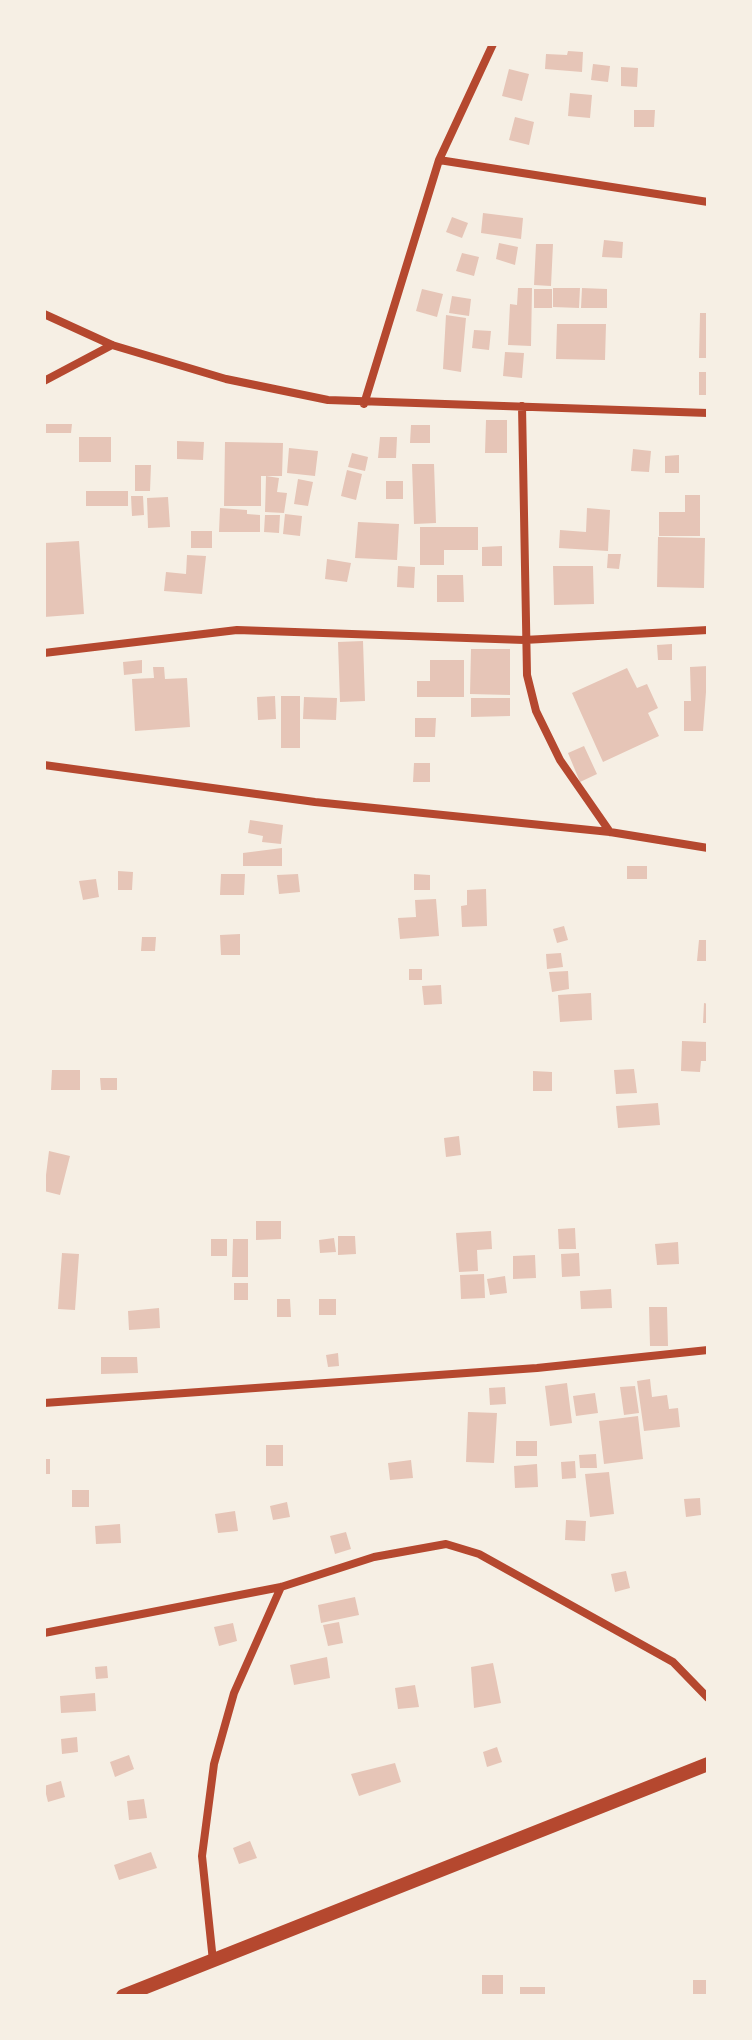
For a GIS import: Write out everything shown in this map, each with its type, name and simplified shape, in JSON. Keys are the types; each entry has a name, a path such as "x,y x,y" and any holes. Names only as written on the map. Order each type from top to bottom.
{"street":[{"path":"364,404 378,367 439,160 493,44"},
{"path":"439,160 708,202"},
{"path":"44,314 112,345 226,379 328,400 364,404 708,413"},
{"path":"44,381 112,345"},
{"path":"522,406 524,640 536,711 560,760 610,832"},
{"path":"44,653 237,630 524,640 708,630"},
{"path":"44,765 315,802 610,832 708,848"},
{"path":"44,1403 537,1368 708,1350"},
{"path":"44,1633 281,1587 374,1557 446,1544 479,1554 673,1662 708,1698"},
{"path":"213,1961 202,1856 214,1764 234,1693 281,1587"},
{"path":"123,1996 708,1764"}],"building":[{"path":"568,51 583,52 582,72 545,69 546,54 567,55"},
{"path":"593,64 610,66 608,82 591,80"},
{"path":"621,67 638,68 637,87 621,86"},
{"path":"509,69 529,74 522,101 502,96"},
{"path":"570,93 592,95 590,118 568,116"},
{"path":"634,110 655,110 654,127 634,127"},
{"path":"515,117 534,122 529,145 509,140"},
{"path":"483,213 523,218 521,239 481,233"},
{"path":"452,217 468,223 462,238 446,232"},
{"path":"604,240 623,242 622,258 602,257"},
{"path":"499,243 518,247 515,265 496,259"},
{"path":"536,244 553,244 551,286 534,285"},
{"path":"462,253 479,257 474,276 456,271"},
{"path":"518,288 532,288 531,346 508,345 510,304 517,305"},
{"path":"553,288 580,288 579,308 553,307"},
{"path":"582,288 607,289 607,308 581,308"},
{"path":"422,289 443,294 437,317 416,311"},
{"path":"534,289 552,289 552,308 534,308"},
{"path":"452,296 471,299 469,316 449,313"},
{"path":"700,313 708,313 708,358 699,358"},
{"path":"446,315 466,318 461,372 443,369"},
{"path":"557,324 606,324 605,360 556,359"},
{"path":"474,330 491,331 489,350 472,348"},
{"path":"505,352 524,353 522,378 503,376"},
{"path":"699,372 708,372 708,395 699,395"},
{"path":"486,420 507,420 507,453 485,453"},
{"path":"44,424 72,424 71,433 44,433"},
{"path":"411,425 430,425 430,443 410,443"},
{"path":"79,437 111,437 111,462 79,462"},
{"path":"380,437 397,437 396,458 378,458"},
{"path":"177,441 204,442 203,460 177,459"},
{"path":"225,442 283,443 282,476 261,476 261,506 224,506"},
{"path":"289,448 318,451 315,476 287,473"},
{"path":"633,449 651,451 649,472 631,471"},
{"path":"352,453 368,457 365,471 348,467"},
{"path":"679,455 679,473 665,473 665,456"},
{"path":"412,464 434,464 436,523 414,524"},
{"path":"135,465 151,465 150,491 135,491"},
{"path":"347,470 362,474 356,500 341,496"},
{"path":"266,476 279,478 277,492 287,493 284,513 265,512"},
{"path":"298,479 313,482 308,506 294,504"},
{"path":"386,481 403,481 403,499 386,499"},
{"path":"86,491 128,491 128,506 86,506"},
{"path":"685,495 700,495 700,536 659,536 659,512 685,512"},
{"path":"131,496 143,496 144,515 132,516"},
{"path":"168,497 170,527 148,528 147,498"},
{"path":"220,508 247,510 247,514 260,515 260,532 219,532"},
{"path":"587,508 610,510 608,551 559,548 560,530 586,532"},
{"path":"285,514 302,516 300,536 283,534"},
{"path":"265,515 280,515 279,533 264,532"},
{"path":"358,522 399,524 397,560 355,558"},
{"path":"420,527 478,527 478,550 444,550 444,565 420,565"},
{"path":"191,531 212,531 212,548 191,548"},
{"path":"658,537 705,538 704,588 657,587"},
{"path":"79,541 84,614 44,617 44,543"},
{"path":"502,546 502,566 482,566 482,547"},
{"path":"608,554 621,554 619,569 607,568"},
{"path":"187,555 206,556 202,594 164,591 166,572 186,574"},
{"path":"327,559 351,563 347,582 325,579"},
{"path":"398,566 415,567 414,588 397,587"},
{"path":"553,566 593,566 594,604 554,605"},
{"path":"437,575 463,575 464,602 437,602"},
{"path":"363,641 365,701 340,702 338,642"},
{"path":"672,644 672,660 658,660 657,645"},
{"path":"471,649 510,649 510,695 470,694"},
{"path":"142,660 142,673 124,675 123,662"},
{"path":"430,660 464,660 464,697 417,697 417,681 430,681"},
{"path":"708,666 703,731 684,731 684,701 691,701 690,667"},
{"path":"153,667 164,667 165,679 187,678 190,727 135,731 132,679 154,678"},
{"path":"627,668 637,688 647,684 658,708 648,713 659,736 603,762 572,693"},
{"path":"275,696 276,719 258,720 257,697"},
{"path":"281,696 300,696 300,748 281,748"},
{"path":"304,697 337,698 336,720 303,719"},
{"path":"471,698 510,698 510,716 471,717"},
{"path":"415,718 436,718 435,737 415,737"},
{"path":"584,746 597,774 580,782 568,753"},
{"path":"414,763 430,763 430,782 413,782"},
{"path":"250,820 283,825 281,844 262,842 263,836 248,833"},
{"path":"282,848 282,866 243,866 243,853"},
{"path":"627,866 647,866 647,879 627,879"},
{"path":"118,871 133,872 132,890 118,890"},
{"path":"221,874 245,874 244,895 220,895"},
{"path":"298,874 300,892 279,894 277,875"},
{"path":"414,874 430,875 430,890 414,890"},
{"path":"96,879 99,897 83,900 79,881"},
{"path":"486,889 487,926 462,927 461,906 467,905 467,890"},
{"path":"436,899 439,936 400,939 398,918 416,917 415,900"},
{"path":"564,926 568,940 557,943 553,929"},
{"path":"240,934 240,955 221,955 220,935"},
{"path":"142,937 156,937 155,951 141,951"},
{"path":"699,940 708,940 708,961 697,961"},
{"path":"561,953 563,967 547,969 546,954"},
{"path":"409,969 422,969 422,980 409,980"},
{"path":"568,971 569,989 552,992 549,972"},
{"path":"441,985 442,1004 424,1005 422,986"},
{"path":"591,993 592,1020 560,1022 558,995"},
{"path":"704,1003 708,1004 708,1023 703,1023"},
{"path":"682,1041 708,1042 708,1061 701,1061 700,1072 681,1071"},
{"path":"634,1069 637,1093 616,1094 614,1070"},
{"path":"52,1070 80,1070 80,1090 51,1090"},
{"path":"533,1071 552,1072 552,1091 533,1091"},
{"path":"100,1078 117,1078 117,1090 101,1090"},
{"path":"658,1103 660,1125 618,1128 616,1106"},
{"path":"459,1136 461,1155 446,1157 444,1138"},
{"path":"49,1151 70,1156 60,1195 44,1191"},
{"path":"256,1221 281,1221 281,1239 256,1240"},
{"path":"575,1228 576,1249 559,1249 558,1229"},
{"path":"491,1231 492,1249 477,1250 478,1271 459,1272 456,1233"},
{"path":"338,1236 355,1236 356,1254 338,1255"},
{"path":"334,1238 336,1252 320,1253 319,1240"},
{"path":"211,1239 227,1239 227,1256 211,1256"},
{"path":"233,1239 248,1239 248,1277 232,1277"},
{"path":"678,1242 679,1264 657,1265 655,1244"},
{"path":"62,1253 79,1254 75,1310 58,1309"},
{"path":"579,1253 580,1276 562,1277 561,1254"},
{"path":"535,1255 536,1278 513,1279 513,1256"},
{"path":"484,1274 485,1298 461,1299 460,1275"},
{"path":"505,1276 507,1293 490,1295 487,1279"},
{"path":"234,1283 248,1283 248,1300 234,1300"},
{"path":"611,1289 612,1308 581,1309 580,1291"},
{"path":"277,1299 290,1299 291,1317 277,1317"},
{"path":"319,1299 336,1299 336,1315 319,1315"},
{"path":"649,1307 667,1307 668,1346 650,1346"},
{"path":"159,1308 160,1328 129,1330 128,1311"},
{"path":"338,1353 339,1366 328,1367 326,1355"},
{"path":"101,1357 137,1357 138,1373 101,1374"},
{"path":"650,1379 652,1397 667,1395 669,1409 678,1408 680,1427 644,1431 637,1381"},
{"path":"567,1383 572,1423 550,1426 545,1386"},
{"path":"635,1386 639,1413 624,1415 620,1387"},
{"path":"505,1387 506,1404 490,1405 489,1388"},
{"path":"595,1393 598,1413 576,1416 573,1396"},
{"path":"468,1412 497,1413 494,1463 466,1462"},
{"path":"638,1416 643,1459 604,1464 599,1421"},
{"path":"516,1441 537,1441 537,1456 516,1456"},
{"path":"266,1445 283,1445 283,1466 266,1466"},
{"path":"596,1454 597,1468 580,1468 579,1455"},
{"path":"44,1459 50,1459 50,1474 44,1474"},
{"path":"411,1460 413,1478 390,1480 388,1463"},
{"path":"575,1461 576,1478 562,1479 561,1462"},
{"path":"537,1464 538,1487 515,1488 514,1466"},
{"path":"609,1472 614,1514 590,1517 585,1474"},
{"path":"72,1490 89,1490 89,1507 72,1507"},
{"path":"700,1498 701,1515 686,1517 684,1499"},
{"path":"287,1502 290,1517 273,1520 270,1506"},
{"path":"235,1511 238,1531 218,1533 215,1514"},
{"path":"566,1520 586,1521 585,1541 565,1540"},
{"path":"120,1524 121,1543 96,1544 95,1526"},
{"path":"346,1532 351,1549 335,1554 330,1536"},
{"path":"626,1571 630,1588 615,1592 611,1574"},
{"path":"355,1597 359,1615 321,1623 318,1605"},
{"path":"339,1622 343,1643 328,1646 323,1625"},
{"path":"233,1623 237,1641 219,1646 214,1627"},
{"path":"327,1657 330,1678 294,1685 290,1665"},
{"path":"493,1663 501,1703 474,1708 471,1667"},
{"path":"107,1666 108,1678 96,1679 95,1667"},
{"path":"415,1685 419,1707 398,1709 395,1688"},
{"path":"95,1693 96,1711 61,1713 60,1696"},
{"path":"77,1737 78,1752 62,1754 61,1739"},
{"path":"497,1747 502,1762 487,1767 483,1752"},
{"path":"129,1755 134,1769 115,1777 110,1762"},
{"path":"395,1763 401,1782 359,1796 351,1774"},
{"path":"61,1781 65,1797 48,1802 44,1786"},
{"path":"144,1799 147,1818 129,1820 127,1801"},
{"path":"250,1841 257,1858 239,1864 233,1848"},
{"path":"151,1852 157,1868 119,1880 114,1865"},
{"path":"482,1975 503,1975 503,1996 482,1996"},
{"path":"693,1980 708,1980 708,1996 693,1996"},
{"path":"520,1987 545,1987 545,1996 520,1996"}]}
